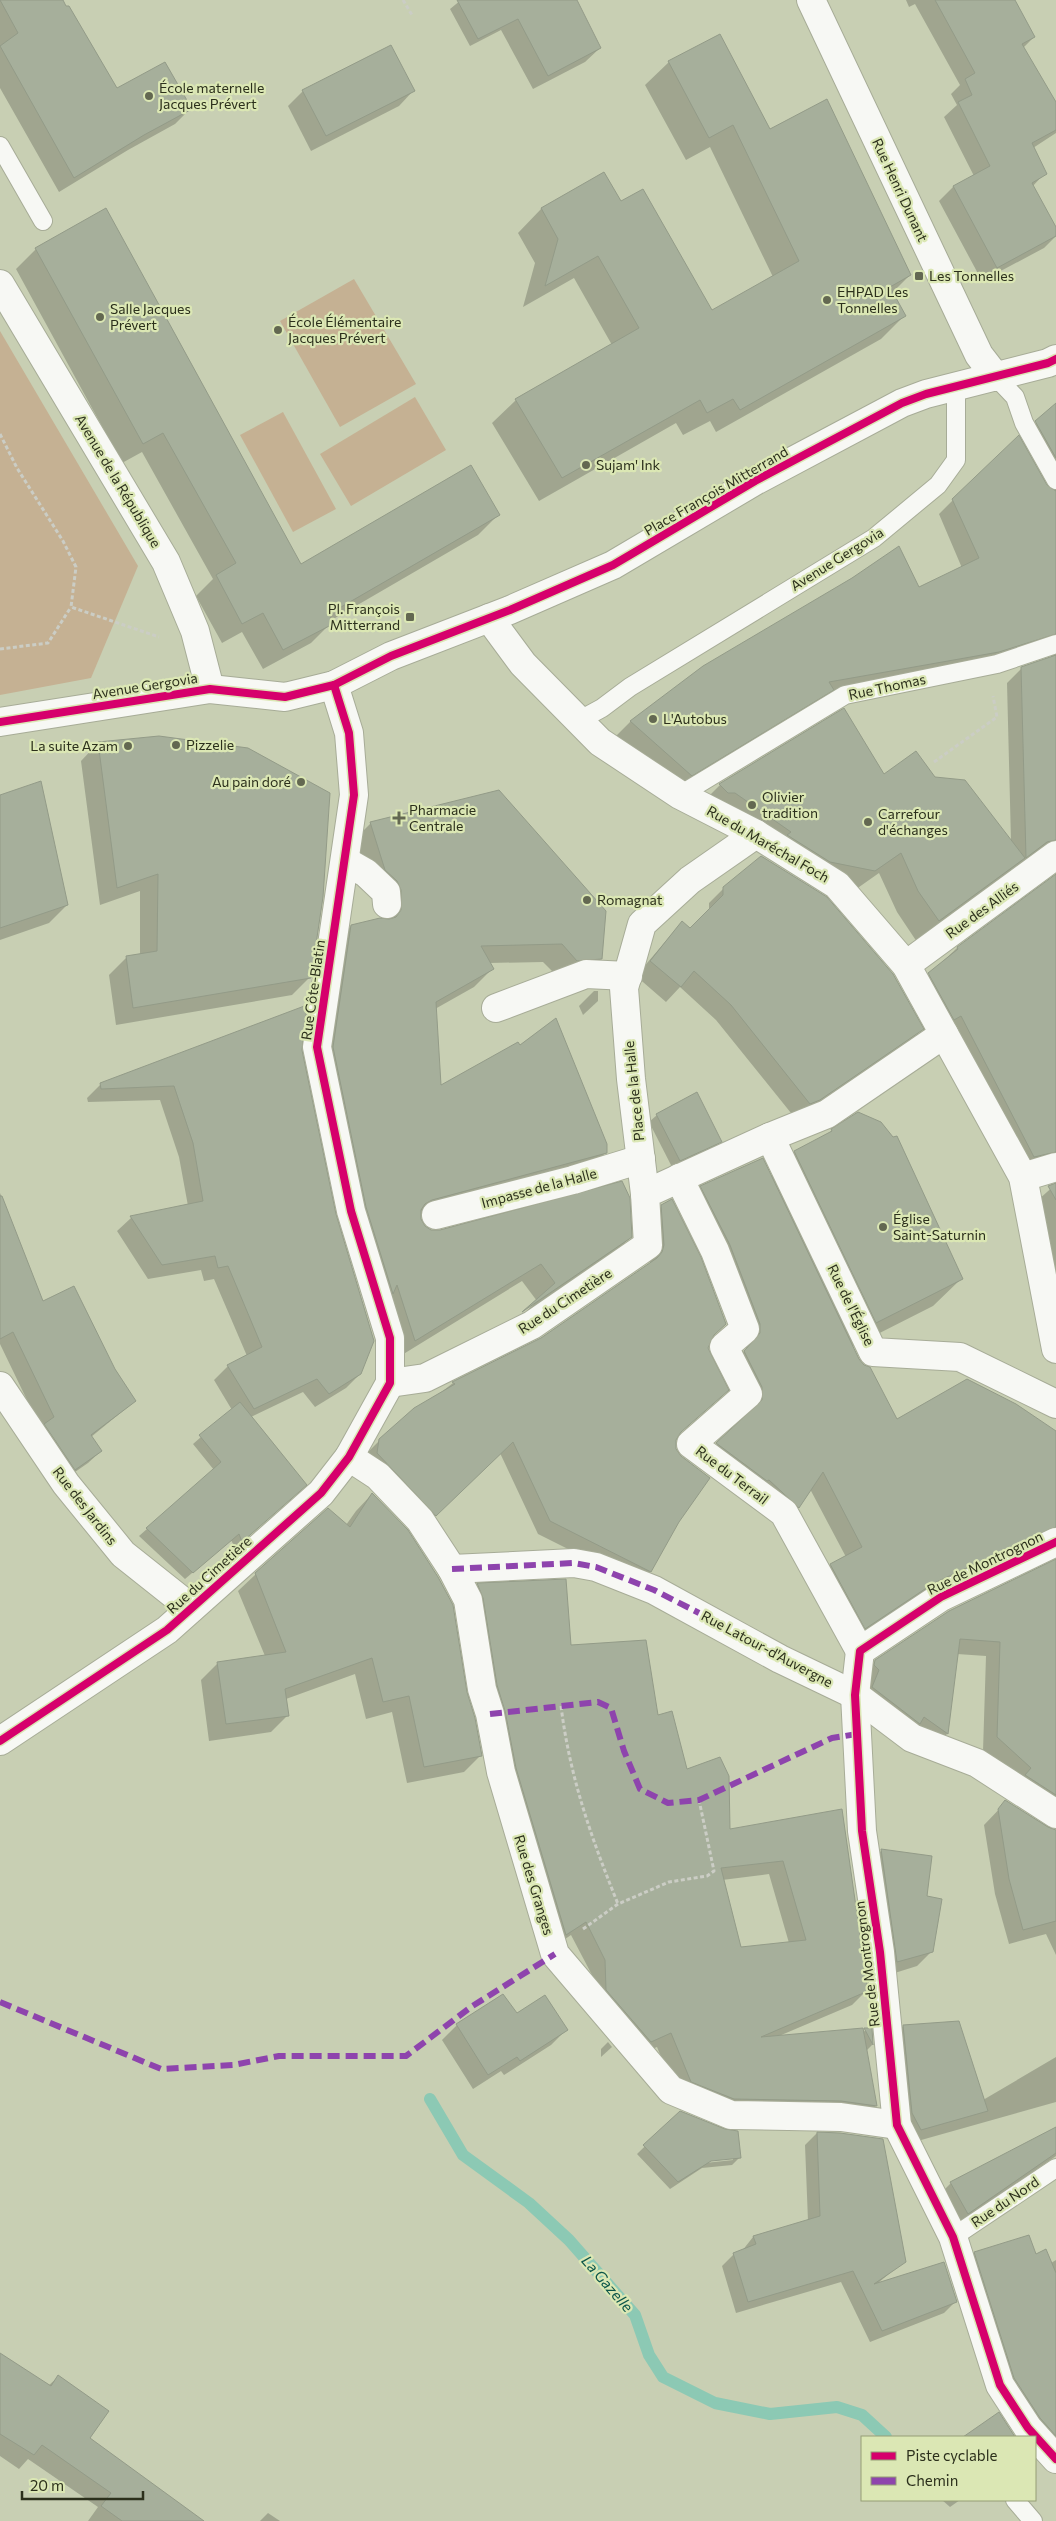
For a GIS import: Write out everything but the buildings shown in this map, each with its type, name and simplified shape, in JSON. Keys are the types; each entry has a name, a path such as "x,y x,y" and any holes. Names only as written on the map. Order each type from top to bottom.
{"street":[{"name":"Rue Henri Dunant","path":"811,0 979,355 996,376"},
{"name":"Avenue de la République","path":"0,284 166,562 195,631 210,689"},
{"path":"956,388 1048,363 1056,359"},
{"name":"Place François Mitterrand","path":"490,618 613,566 755,482 902,404 926,394 956,388"},
{"name":"Avenue Gergovia","path":"0,722 210,689 285,697 334,685 392,656 490,618"},
{"name":"Rue du Maréchal Foch","path":"490,618 523,664 600,742 680,795 756,834 837,885 906,965 1023,1177 1056,1349"},
{"name":"Rue Côte-Blatin","path":"334,685 349,733 354,796 317,1047 351,1211 390,1338 390,1383"},
{"path":"496,1008 586,974 626,982 642,924 690,880 756,834"},
{"name":"Rue des Alliés","path":"906,965 1056,855"},
{"path":"345,861 366,873 386,892 387,904"},
{"name":"Place de la Halle","path":"626,982 645,1194"},
{"path":"645,1194 770,1137 827,1114 944,1034"},
{"name":"Rue de l'Église","path":"770,1137 873,1352 960,1357 1056,1404"},
{"name":"Impasse de la Halle","path":"436,1215 573,1180 641,1159"},
{"path":"1023,1177 1056,1167"},
{"name":"Rue du Terrail","path":"679,1178 715,1251 745,1329 724,1346 748,1394 691,1444 784,1513 860,1651"},
{"name":"Rue du Cimetière","path":"0,1740 167,1630 321,1493 349,1457 390,1383 426,1378 532,1325 648,1245 645,1194"},
{"name":"Rue des Jardins","path":"0,1386 66,1484 123,1554 191,1608"},
{"name":"Rue des Granges","path":"349,1457 378,1476 420,1520 452,1568 468,1600 482,1689 490,1714 501,1772 555,1954 671,2090 731,2115 841,2117 897,2125"},
{"name":"Rue de Montrognon","path":"1035,2436 1000,2386 953,2237 897,2125 880,1952 862,1832 855,1696 860,1651 940,1597 1056,1542"},
{"name":"Rue Latour-d'Auvergne","path":"452,1568 574,1563 596,1567 654,1590 780,1659 855,1696 912,1738 977,1763 1056,1814"},
{"name":"Rue de Montrognon","path":"1036,2437 1056,2459"}],"lane":[{"path":"0,146 42,220"},
{"path":"996,376 1015,397 1024,423 1056,480"},
{"name":"Avenue Gergovia","path":"580,720 602,708 638,682 874,538 938,485 956,460 956,388"},
{"name":"Rue Thomas","path":"680,795 845,695 986,666 1056,644"},
{"name":"Rue du Nord","path":"953,2237 1056,2168"},
{"path":"1016,2501 1033,2521"}],"path":[{"path":"403,0 412,15"},
{"path":"0,434 17,468 63,541 76,567 71,607 48,643 0,649"},
{"path":"71,607 165,639 195,631"},
{"path":"934,762 997,717 986,666"},
{"path":"561,1706 566,1746 579,1799 618,1904"},
{"path":"553,1948 618,1904 669,1882 707,1876 714,1871 699,1800"}],"shaded area":[{"path":"354,279 416,384 340,427 280,321"},
{"path":"0,331 138,566 91,678 0,695"},
{"path":"415,397 446,450 351,506 320,454"},
{"path":"283,412 336,509 293,532 240,435"}],"waterway":[{"name":"La Gazelle","path":"430,2099 463,2155 529,2203 569,2240 635,2315 649,2355 663,2377 715,2403 770,2414 837,2407 862,2415 885,2436"}],"marked path":[{"path":"452,1569 574,1563 596,1567 654,1590 699,1613"},
{"path":"490,1714 598,1702 611,1708 624,1751 640,1789 668,1803 699,1800 832,1738 857,1734"},
{"path":"0,2002 161,2069 233,2065 279,2056 406,2056 471,2007 555,1954"}],"cycle path":[{"path":"0,722 210,689 285,697 334,685 391,656 510,610 613,565 755,481 902,403 926,394 1048,363 1056,359"},
{"path":"0,1741 167,1630 321,1493 349,1457 390,1383 390,1338 351,1211 317,1047 354,795 349,733 334,685"},
{"path":"1035,2436 1000,2385 953,2237 897,2125 880,1952 862,1831 855,1695 860,1651 941,1597 1056,1542"},
{"path":"1036,2437 1056,2459"}],"place":[{"name":"École maternelle Jacques Prévert","path":"149,96"},
{"name":"Les Tonnelles","path":"919,276"},
{"name":"EHPAD Les Tonnelles","path":"827,300"},
{"name":"Salle Jacques Prévert","path":"100,317"},
{"name":"École Élémentaire Jacques Prévert","path":"278,330"},
{"name":"Sujam' Ink","path":"586,465"},
{"name":"Pl. François Mitterrand","path":"410,617"},
{"name":"L'Autobus","path":"653,719"},
{"name":"Pizzelie","path":"176,745"},
{"name":"La suite Azam","path":"128,746"},
{"name":"Au pain doré","path":"301,782"},
{"name":"Olivier tradition","path":"752,805"},
{"name":"Pharmacie Centrale","path":"399,818"},
{"name":"Carrefour d'échanges","path":"868,822"},
{"name":"Romagnat","path":"587,900"},
{"name":"Église Saint-Saturnin","path":"883,1227"}]}
